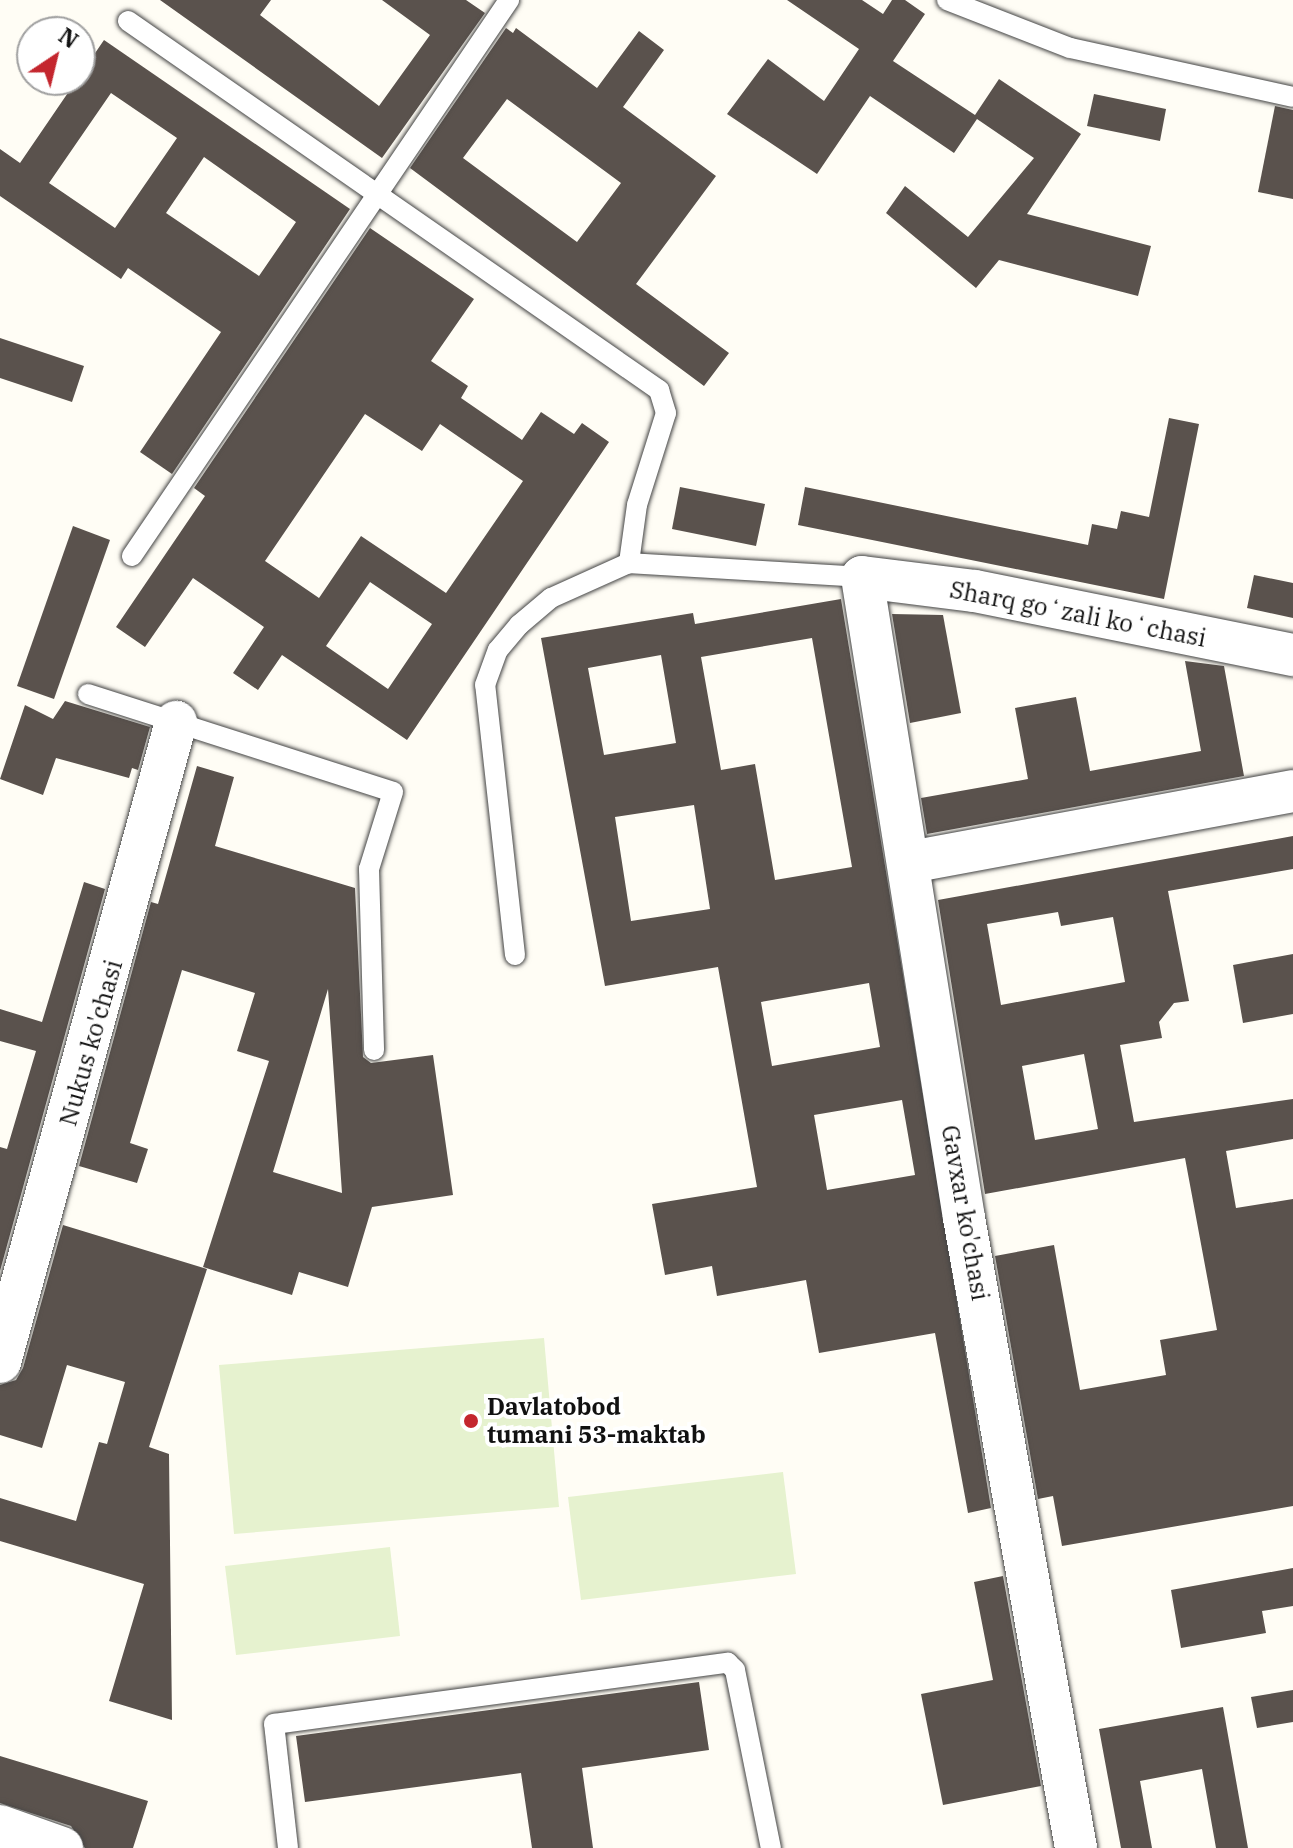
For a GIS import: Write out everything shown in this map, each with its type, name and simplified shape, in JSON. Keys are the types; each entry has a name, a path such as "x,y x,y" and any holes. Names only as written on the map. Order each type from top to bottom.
{"street":[{"name":"Sharq goʻzali koʻchasi","path":"862,577 975,591 1293,655"},
{"name":"Gavxar ko'chasi","path":"862,577 910,862 964,1218 1076,1848"},
{"name":"Nukus ko'chasi","path":"0,1362 176,722"},
{"path":"910,862 1293,791"},
{"path":"0,1826 62,1848"}],"lane":[{"path":"132,556 509,0"},
{"path":"947,0 1070,48 1293,97"},
{"path":"128,21 659,390 666,413 637,505 629,563"},
{"path":"515,955 485,685 498,650 536,608 629,563 862,577"},
{"path":"88,694 393,792 369,869 374,1050"},
{"path":"288,1848 274,1724 728,1663 735,1670 771,1848"}],"green space":[{"path":"544,1338 559,1507 234,1534 219,1365"},
{"path":"783,1472 796,1574 581,1600 568,1497"},
{"path":"390,1547 400,1636 236,1655 225,1566"}],"building":[{"path":"160,0 271,0 260,15 379,106 430,35 382,0 466,0 485,13 382,158"},
{"path":"787,0 862,0 883,14 892,0 905,0 925,14 893,61 975,115 999,79 1081,134 1027,214 1151,246 1138,296 999,260 976,288 886,213 905,186 968,237 1034,158 977,119 954,153 870,96 817,174 727,114 768,59 824,101 859,49"},
{"path":"506,28 513,33 516,28 597,88 639,31 664,50 623,107 716,176 636,284 729,353 704,386 410,168","holes":["507,99 621,183 577,242 463,158"]},
{"path":"104,40 350,209 172,474 140,452 221,332 128,268 121,279 0,196 0,149 20,163 66,96 96,96 96,52","holes":["111,93 177,138 115,228 49,183","204,157 296,222 259,276 166,213"]},
{"path":"1094,94 1166,109 1160,141 1087,126"},
{"path":"1275,106 1293,110 1293,199 1258,192"},
{"path":"370,228 474,299 431,361 468,386 461,398 522,440 541,412 574,434 582,423 609,442 407,740 282,655 258,690 233,673 264,627 193,578 145,647 116,627 205,496 194,488","holes":["365,414 422,451 440,424 523,481 446,593 361,536 319,598 265,561","370,582 432,624 388,689 326,646"]},
{"path":"0,338 84,366 72,402 0,378"},
{"path":"1169,418 1199,424 1164,599 798,525 805,487 1088,545 1092,524 1117,529 1121,511 1149,517"},
{"path":"680,487 765,504 756,546 672,529"},
{"path":"73,526 110,540 54,699 17,686"},
{"path":"1254,575 1293,583 1293,618 1247,608"},
{"path":"841,599 991,1508 968,1513 935,1333 819,1353 806,1280 717,1296 712,1266 665,1275 652,1204 757,1187 718,967 605,986 541,638 693,613 695,624","holes":["812,638 852,867 775,880 755,764 721,770 701,657","661,655 676,743 604,755 588,668","694,805 710,909 631,921 615,817","869,983 880,1047 772,1066 761,1002","902,1100 915,1175 827,1190 814,1115"]},
{"path":"892,614 943,615 961,713 910,723"},
{"path":"1185,661 1224,666 1244,776 927,834 921,798 1028,779 1015,708 1076,697 1090,771 1201,751"},
{"path":"65,701 150,727 138,770 132,768 129,778 56,758 43,795 0,779 25,705 53,719"},
{"path":"197,766 234,777 215,846 355,888 363,1057 371,1063 433,1055 453,1195 372,1207 348,1287 299,1272 292,1295 203,1267 269,1061 237,1051 255,993 182,970 130,1143 148,1149 137,1183 79,1166 151,902 158,904","holes":["328,989 342,1193 273,1172"]},
{"path":"1293,836 1293,869 1168,891 1189,1001 1174,1003 1159,1022 1162,1038 1120,1045 1134,1122 1293,1099 1293,1139 1226,1151 1236,1208 1293,1199 1293,1506 1062,1546 1053,1496 1038,1499 995,1256 1054,1245 1080,1390 1166,1375 1160,1340 1217,1330 1185,1158 985,1194 938,900","holes":["1058,912 1061,926 1113,917 1125,982 1001,1005 987,924","1084,1054 1098,1129 1035,1140 1022,1066"]},
{"path":"84,882 105,889 0,1271 0,1147 7,1149 36,1051 0,1041 0,1009 42,1022"},
{"path":"1293,954 1293,1014 1243,1023 1233,965"},
{"path":"63,1225 207,1269 149,1447 169,1454 172,1720 109,1701 144,1584 0,1541 0,1498 76,1521 99,1442 107,1444 125,1382 67,1365 42,1448 0,1435 0,1385 16,1380 23,1368"},
{"path":"1293,1568 1293,1606 1262,1611 1266,1633 1181,1648 1171,1590"},
{"path":"1003,1576 1041,1786 943,1805 921,1694 993,1680 974,1582"},
{"path":"699,1682 709,1750 582,1768 593,1848 532,1848 521,1773 305,1802 296,1736"},
{"path":"1293,1690 1293,1722 1257,1728 1251,1697"},
{"path":"1223,1707 1248,1848 1216,1848 1202,1769 1140,1781 1152,1848 1121,1848 1099,1729"},
{"path":"0,1756 148,1801 133,1848 85,1848 71,1826 0,1803"}],"place":[{"name":"Davlatobod tumani 53-maktab","path":"471,1421"}]}
